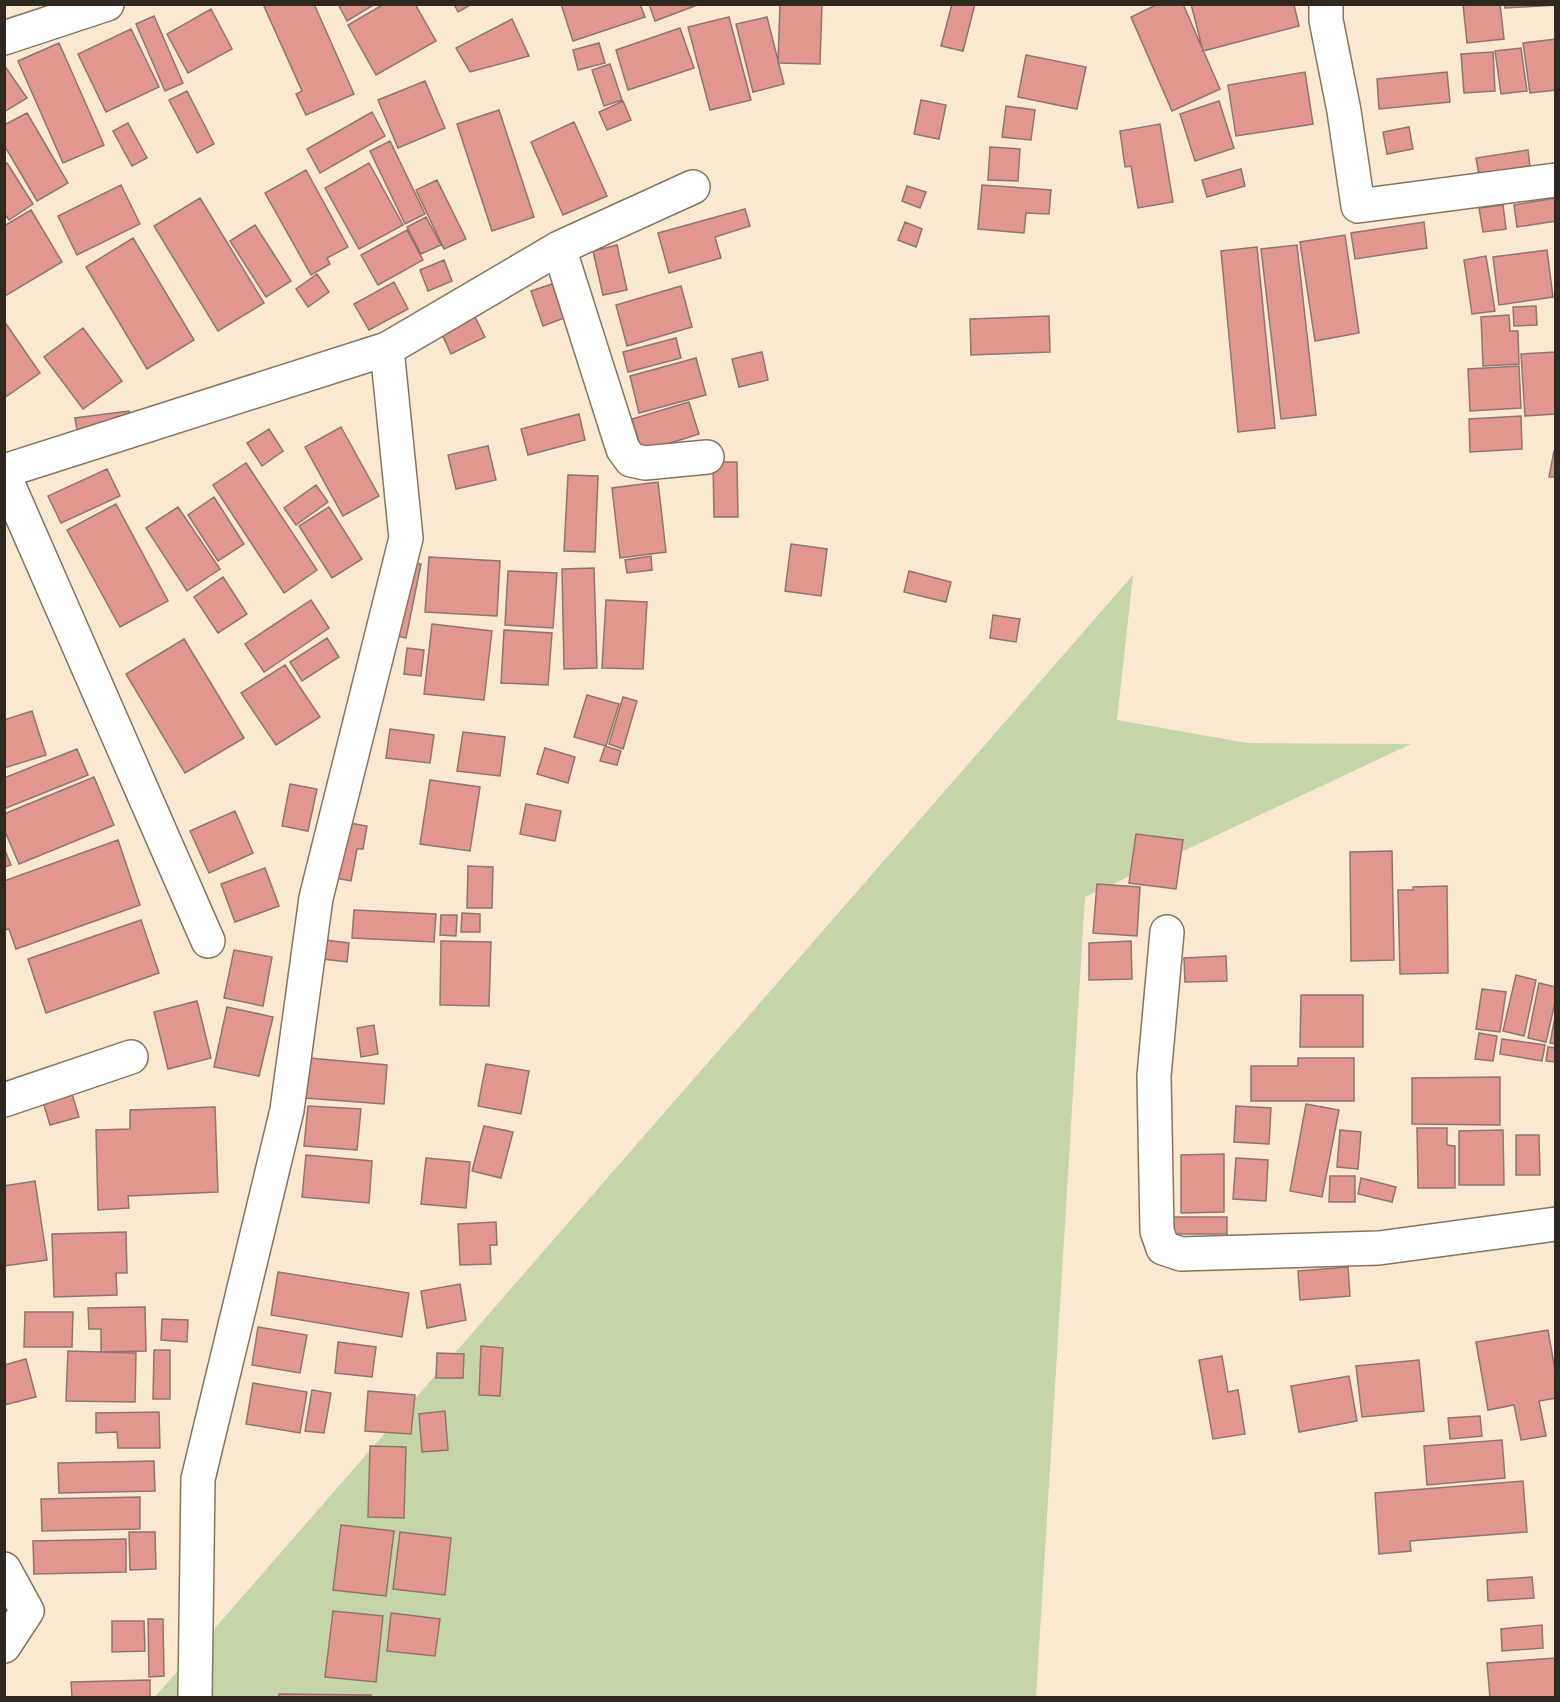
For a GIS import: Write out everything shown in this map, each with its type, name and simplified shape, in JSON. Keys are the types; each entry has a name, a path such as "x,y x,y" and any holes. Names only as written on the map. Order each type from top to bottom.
{"street":[{"path":"4,38 107,4"},
{"path":"1326,4 1326,20 1344,111 1358,206 1556,180"},
{"path":"208,941 4,473 387,349 559,248 693,187"},
{"path":"559,248 623,449 631,460 645,463 707,457"},
{"path":"195,1698 198,1479 287,1110 316,897 406,538 387,349"},
{"path":"1167,932 1154,1076 1157,1231 1163,1248 1181,1254 1379,1248 1556,1224"},
{"path":"4,1100 131,1057"},
{"path":"4,1569 27,1611 4,1646"}],"green space":[{"path":"1133,575 1117,720 1247,743 1411,744 1085,897 1036,1697 154,1698"}],"building":[{"path":"263,4 314,4 354,94 306,115 296,94 302,91"},
{"path":"338,4 375,4 347,21"},
{"path":"384,4 415,4 436,41 376,75 348,25"},
{"path":"454,4 472,4 458,12"},
{"path":"561,4 640,4 645,17 573,41"},
{"path":"649,4 700,4 655,21"},
{"path":"780,4 822,4 820,64 778,63"},
{"path":"952,4 975,4 963,51 941,46"},
{"path":"1158,4 1183,4 1220,89 1172,111 1131,17"},
{"path":"1191,4 1297,4 1294,5 1299,26 1203,51"},
{"path":"1463,4 1500,4 1504,39 1467,43"},
{"path":"1504,4 1556,4 1556,5 1505,8"},
{"path":"211,9 232,49 188,73 167,34"},
{"path":"154,16 183,83 165,91 136,24"},
{"path":"729,17 751,100 710,110 688,27"},
{"path":"767,17 784,84 753,92 736,24"},
{"path":"512,19 529,56 470,72 456,48"},
{"path":"680,28 694,68 628,90 616,50"},
{"path":"131,29 159,87 106,112 78,54"},
{"path":"1556,39 1556,90 1530,93 1523,43"},
{"path":"59,43 104,145 63,163 18,61"},
{"path":"599,43 605,63 578,70 573,50"},
{"path":"1521,48 1527,91 1501,94 1495,51"},
{"path":"1493,52 1495,91 1464,93 1461,54"},
{"path":"1026,55 1086,67 1077,109 1018,97"},
{"path":"610,64 622,100 604,106 592,70"},
{"path":"4,65 27,98 4,112"},
{"path":"1305,72 1313,124 1236,136 1228,85"},
{"path":"1447,72 1450,102 1379,109 1377,79"},
{"path":"425,81 445,128 398,148 378,100"},
{"path":"187,91 214,144 197,153 169,100"},
{"path":"921,100 946,105 939,139 914,134"},
{"path":"623,101 631,120 607,130 599,112"},
{"path":"1219,101 1234,148 1195,161 1180,114"},
{"path":"1006,106 1035,110 1031,140 1002,137"},
{"path":"499,110 534,217 492,231 457,124"},
{"path":"372,112 385,136 320,173 307,149"},
{"path":"27,113 68,183 37,201 4,145 4,125"},
{"path":"574,122 607,196 563,215 531,142"},
{"path":"128,123 147,158 132,166 113,131"},
{"path":"1160,124 1173,202 1138,208 1131,166 1125,167 1120,131"},
{"path":"1409,127 1413,149 1387,154 1383,132"},
{"path":"390,141 425,214 405,224 370,151"},
{"path":"990,147 1020,149 1018,181 988,180"},
{"path":"1528,150 1530,167 1479,175 1476,158"},
{"path":"7,163 33,204 9,220 4,213 4,165"},
{"path":"369,163 403,225 359,249 325,188"},
{"path":"1241,169 1245,186 1207,197 1202,180"},
{"path":"306,170 348,247 327,258 330,264 311,275 265,193"},
{"path":"437,180 466,239 444,249 416,190"},
{"path":"121,185 140,224 77,255 58,216"},
{"path":"982,185 1051,190 1049,214 1026,213 1024,233 978,229"},
{"path":"907,186 926,192 920,208 902,201"},
{"path":"200,198 264,303 218,331 154,226"},
{"path":"1556,198 1556,221 1517,227 1514,205"},
{"path":"1503,205 1506,229 1483,232 1479,208"},
{"path":"745,209 750,226 715,237 721,258 669,273 658,233"},
{"path":"31,210 62,262 5,296 4,226"},
{"path":"426,217 441,245 421,254 407,227"},
{"path":"905,222 922,229 916,247 898,240"},
{"path":"1424,222 1427,248 1355,259 1351,233"},
{"path":"255,225 291,281 266,297 230,241"},
{"path":"407,230 423,260 378,285 361,255"},
{"path":"1345,235 1359,333 1315,341 1300,242"},
{"path":"133,238 194,340 147,369 86,267"},
{"path":"617,245 627,290 603,295 593,251"},
{"path":"1297,245 1316,415 1281,419 1261,249"},
{"path":"1257,247 1275,428 1238,432 1221,251"},
{"path":"1547,250 1553,297 1499,305 1493,257"},
{"path":"1486,256 1495,311 1472,314 1464,260"},
{"path":"444,260 452,281 428,291 420,270"},
{"path":"317,274 329,292 308,307 296,289"},
{"path":"394,282 408,309 369,330 354,304"},
{"path":"552,284 564,318 543,326 531,291"},
{"path":"681,286 692,327 627,346 616,305"},
{"path":"1536,306 1537,325 1514,326 1513,307"},
{"path":"474,315 485,337 451,354 441,332"},
{"path":"1509,315 1510,331 1518,331 1519,364 1483,366 1481,317"},
{"path":"1049,316 1050,352 971,355 970,319"},
{"path":"4,321 40,373 4,398"},
{"path":"83,328 122,381 83,409 44,357"},
{"path":"676,338 681,358 628,372 623,352"},
{"path":"762,352 768,380 739,387 732,359"},
{"path":"1556,352 1556,414 1525,416 1521,354"},
{"path":"696,358 706,395 639,413 630,376"},
{"path":"1519,366 1521,408 1470,411 1468,369"},
{"path":"689,402 699,434 642,452 632,419"},
{"path":"129,411 131,429 78,436 75,418"},
{"path":"579,414 585,440 528,455 521,429"},
{"path":"1521,416 1522,449 1470,452 1469,419"},
{"path":"341,427 379,496 343,516 305,447"},
{"path":"269,429 283,451 262,466 247,443"},
{"path":"488,446 496,480 456,489 448,455"},
{"path":"1554,451 1556,451 1556,477 1549,477"},
{"path":"713,462 737,462 738,517 714,517"},
{"path":"246,463 317,570 284,593 213,485"},
{"path":"107,469 120,496 61,523 48,496"},
{"path":"568,475 598,476 595,552 564,551"},
{"path":"658,482 666,552 620,558 612,488"},
{"path":"316,485 328,502 296,525 284,508"},
{"path":"214,497 244,544 218,561 188,515"},
{"path":"116,504 168,601 120,627 67,530"},
{"path":"178,507 220,569 187,591 146,528"},
{"path":"329,507 362,559 332,578 299,526"},
{"path":"791,544 827,549 821,596 785,591"},
{"path":"651,556 652,570 627,573 625,560"},
{"path":"429,557 500,561 497,616 425,612"},
{"path":"404,561 421,564 406,638 389,634"},
{"path":"594,568 597,668 564,669 562,569"},
{"path":"508,571 557,573 553,628 505,625"},
{"path":"909,571 951,582 946,602 904,592"},
{"path":"223,577 247,614 218,633 194,597"},
{"path":"311,600 329,628 264,672 245,644"},
{"path":"606,600 647,602 643,669 602,668"},
{"path":"993,615 1020,619 1016,642 990,638"},
{"path":"432,624 492,631 484,700 424,694"},
{"path":"504,630 552,633 548,685 501,683"},
{"path":"327,638 339,657 302,681 290,662"},
{"path":"184,639 244,738 185,773 126,674"},
{"path":"407,648 424,650 421,676 404,674"},
{"path":"285,665 320,717 276,745 241,693"},
{"path":"587,695 619,704 606,746 574,737"},
{"path":"623,697 637,701 623,749 609,744"},
{"path":"32,711 46,755 4,768 4,720"},
{"path":"390,729 434,735 430,763 386,758"},
{"path":"463,732 505,737 500,776 457,771"},
{"path":"605,746 621,751 617,765 600,761"},
{"path":"545,748 575,757 568,783 537,774"},
{"path":"77,749 88,775 4,809 4,778"},
{"path":"94,777 114,825 19,864 4,829 4,814"},
{"path":"430,780 480,787 470,851 420,844"},
{"path":"290,784 317,789 308,831 282,826"},
{"path":"526,804 561,811 555,841 520,834"},
{"path":"235,811 253,853 209,873 190,831"},
{"path":"339,821 367,826 363,849 357,849 351,881 329,877"},
{"path":"1136,834 1183,840 1176,889 1129,883"},
{"path":"118,840 140,905 16,949 9,929 4,930 4,881"},
{"path":"4,848 11,865 4,867"},
{"path":"1392,851 1394,960 1351,961 1350,852"},
{"path":"468,866 493,867 492,908 467,908"},
{"path":"265,868 279,906 235,922 221,884"},
{"path":"1097,884 1140,887 1137,936 1093,933"},
{"path":"1447,886 1448,973 1400,974 1398,890"},
{"path":"354,910 436,914 434,942 352,938"},
{"path":"462,913 480,914 480,932 461,932"},
{"path":"441,915 457,915 456,936 440,935"},
{"path":"141,920 159,973 46,1013 28,959"},
{"path":"325,940 349,943 347,962 323,959"},
{"path":"441,941 491,942 489,1006 440,1005"},
{"path":"1131,941 1132,979 1089,980 1089,943"},
{"path":"234,950 272,957 263,1006 224,998"},
{"path":"1226,956 1227,981 1185,982 1184,958"},
{"path":"1516,975 1536,980 1524,1036 1503,1031"},
{"path":"1539,983 1556,987 1556,998 1546,1042 1528,1038"},
{"path":"1482,989 1506,992 1500,1032 1476,1029"},
{"path":"1301,995 1363,995 1363,1047 1300,1047"},
{"path":"197,1001 211,1058 168,1069 154,1012"},
{"path":"227,1007 273,1017 259,1076 214,1067"},
{"path":"1556,1012 1556,1044 1550,1043"},
{"path":"374,1025 378,1054 361,1057 357,1028"},
{"path":"1479,1033 1497,1036 1493,1061 1475,1059"},
{"path":"1502,1039 1545,1045 1542,1061 1500,1054"},
{"path":"1548,1047 1556,1048 1556,1062 1546,1061"},
{"path":"309,1058 387,1065 384,1104 305,1098"},
{"path":"1298,1058 1354,1058 1354,1101 1251,1101 1251,1066 1298,1066"},
{"path":"486,1064 529,1071 521,1114 478,1106"},
{"path":"1500,1077 1500,1125 1412,1124 1412,1078"},
{"path":"72,1094 79,1117 50,1125 43,1102"},
{"path":"1306,1104 1339,1110 1322,1197 1290,1191"},
{"path":"308,1106 361,1109 357,1150 304,1146"},
{"path":"1236,1106 1271,1108 1269,1144 1234,1142"},
{"path":"215,1107 218,1192 128,1196 129,1208 98,1210 96,1130 130,1129 130,1110"},
{"path":"484,1126 513,1132 501,1178 472,1171"},
{"path":"1417,1128 1447,1128 1447,1145 1455,1146 1455,1188 1418,1188"},
{"path":"1340,1130 1361,1132 1358,1169 1337,1167"},
{"path":"1503,1130 1504,1185 1459,1185 1459,1131"},
{"path":"1516,1135 1539,1135 1540,1175 1516,1175"},
{"path":"1224,1154 1224,1212 1181,1213 1181,1155"},
{"path":"306,1155 372,1161 369,1203 302,1197"},
{"path":"426,1158 470,1162 466,1208 421,1204"},
{"path":"1236,1158 1268,1160 1266,1201 1233,1199"},
{"path":"1330,1176 1355,1176 1355,1202 1329,1202"},
{"path":"1361,1178 1396,1187 1392,1202 1358,1194"},
{"path":"35,1181 47,1260 4,1266 4,1186"},
{"path":"1166,1217 1227,1217 1227,1234 1166,1234"},
{"path":"496,1222 497,1245 490,1245 491,1264 460,1265 458,1224"},
{"path":"126,1232 127,1273 116,1273 117,1295 54,1297 52,1234"},
{"path":"1348,1267 1350,1296 1300,1300 1298,1271"},
{"path":"278,1272 409,1293 402,1337 271,1315"},
{"path":"460,1284 466,1320 427,1328 421,1291"},
{"path":"145,1307 146,1351 101,1352 101,1329 89,1329 88,1308"},
{"path":"25,1312 73,1312 72,1347 24,1347"},
{"path":"162,1319 188,1320 187,1342 161,1340"},
{"path":"258,1327 307,1335 300,1373 252,1365"},
{"path":"1548,1330 1556,1376 1556,1398 1539,1401 1546,1436 1521,1440 1514,1405 1488,1410 1476,1342"},
{"path":"338,1342 376,1347 372,1377 335,1373"},
{"path":"481,1346 503,1348 500,1396 479,1395"},
{"path":"154,1350 170,1350 170,1399 153,1399"},
{"path":"68,1351 136,1353 135,1402 66,1401"},
{"path":"437,1353 464,1354 463,1378 436,1378"},
{"path":"1222,1356 1228,1392 1238,1390 1245,1434 1213,1439 1199,1360"},
{"path":"26,1359 36,1397 4,1405 4,1365"},
{"path":"1419,1360 1424,1411 1362,1417 1356,1366"},
{"path":"1349,1376 1357,1421 1299,1432 1291,1386"},
{"path":"253,1383 307,1392 300,1433 246,1424"},
{"path":"312,1390 331,1393 324,1433 305,1431"},
{"path":"368,1391 415,1395 411,1434 365,1431"},
{"path":"445,1411 448,1450 422,1452 419,1414"},
{"path":"159,1412 160,1448 118,1448 117,1432 96,1433 96,1413"},
{"path":"1480,1416 1482,1436 1450,1439 1448,1418"},
{"path":"1502,1440 1505,1478 1427,1485 1424,1446"},
{"path":"370,1446 406,1447 404,1518 368,1517"},
{"path":"154,1461 155,1491 59,1493 58,1463"},
{"path":"1523,1481 1527,1532 1410,1541 1411,1551 1379,1554 1375,1493"},
{"path":"140,1497 140,1529 42,1531 41,1499"},
{"path":"341,1525 394,1531 386,1596 333,1590"},
{"path":"129,1532 155,1532 156,1569 130,1570"},
{"path":"400,1532 451,1538 445,1595 393,1589"},
{"path":"126,1539 126,1572 34,1574 33,1541"},
{"path":"1532,1577 1534,1598 1488,1601 1487,1580"},
{"path":"333,1611 383,1616 376,1682 325,1677"},
{"path":"391,1613 440,1619 435,1656 387,1651"},
{"path":"148,1619 163,1619 164,1676 149,1677"},
{"path":"112,1621 144,1621 145,1651 112,1652"},
{"path":"1542,1625 1543,1648 1502,1651 1501,1629"},
{"path":"1556,1658 1556,1698 1490,1698 1487,1663"},
{"path":"150,1680 150,1698 72,1698 71,1682"},
{"path":"279,1694 371,1695 371,1698 279,1698"}]}
